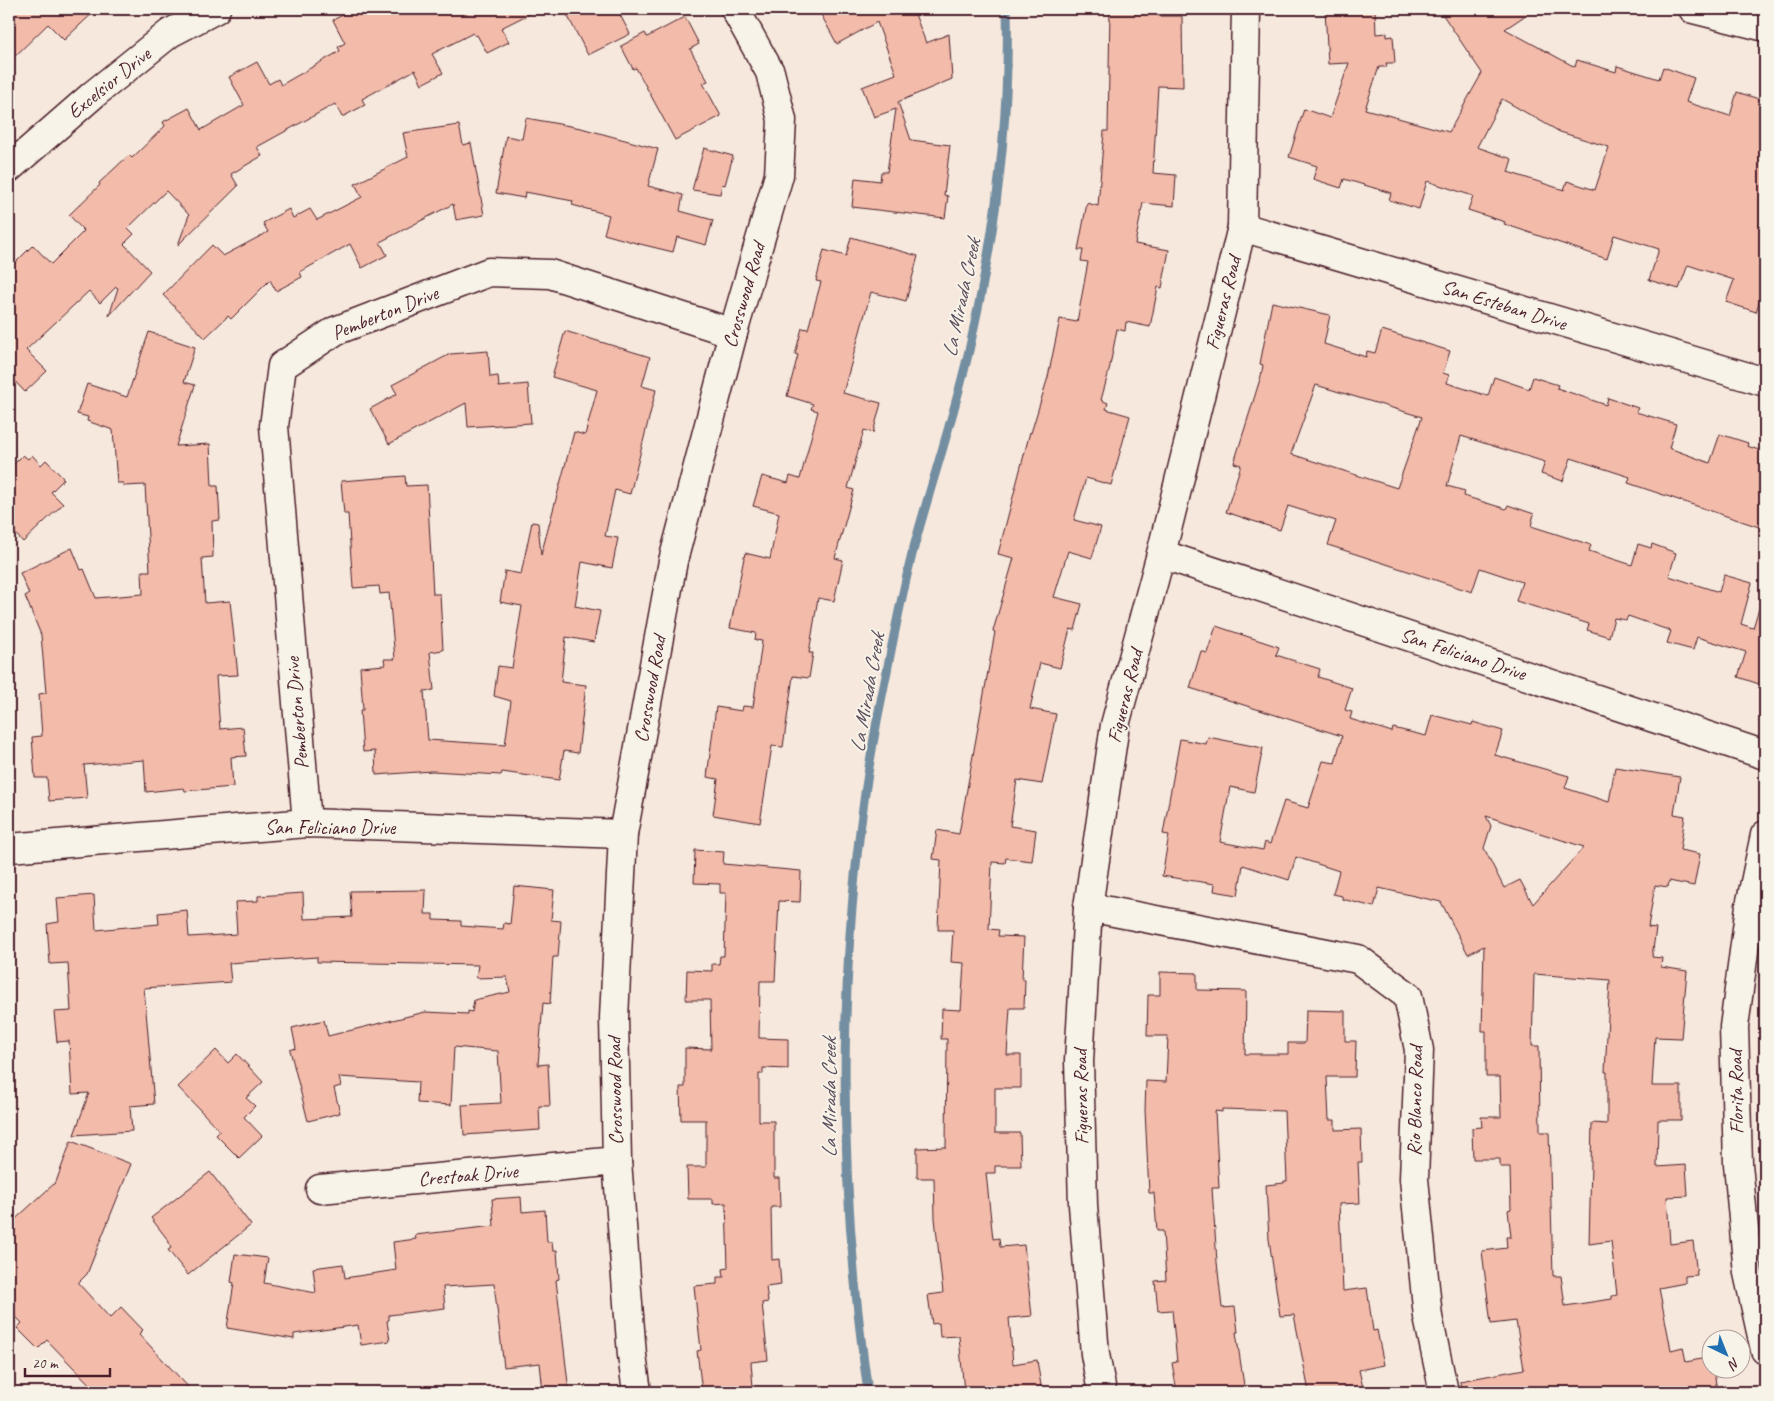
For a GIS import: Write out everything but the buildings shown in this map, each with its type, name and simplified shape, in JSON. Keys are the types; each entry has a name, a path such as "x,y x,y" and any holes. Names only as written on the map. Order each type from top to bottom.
{"street":[{"name":"Excelsior Drive","path":"9,168 94,94 170,33 216,9"},
{"name":"Crosswood Road","path":"637,1392 632,1355 617,1161 614,1018 623,834 673,561 733,334 778,175 782,120 770,72 735,9"},
{"name":"Figueras Road","path":"1102,1392 1095,1354 1083,1205 1079,1070 1088,907 1116,725 1161,554 1242,227 1246,9"},
{"path":"1693,9 1765,27"},
{"name":"San Esteban Drive","path":"1242,227 1765,382"},
{"name":"Pemberton Drive","path":"307,823 274,426 282,366 335,331 489,272 550,274 733,334"},
{"name":"San Feliciano Drive","path":"1161,554 1765,755"},
{"name":"San Feliciano Drive","path":"9,848 307,823 623,834"},
{"name":"Florita Road","path":"1765,835 1750,906 1734,1028 1738,1164 1748,1273 1765,1350"},
{"name":"Rio Blanco Road","path":"1088,907 1358,959 1408,996 1419,1050 1414,1179 1428,1317 1444,1392"},
{"name":"Crestoak Drive","path":"320,1189 617,1161"}],"waterway":[{"name":"La Mirada Creek","path":"868,1392 849,1212 846,1122 846,1031 850,940 858,850 870,760 903,593 914,547 966,364 981,296 1000,174 1004,133 1007,9"}]}
